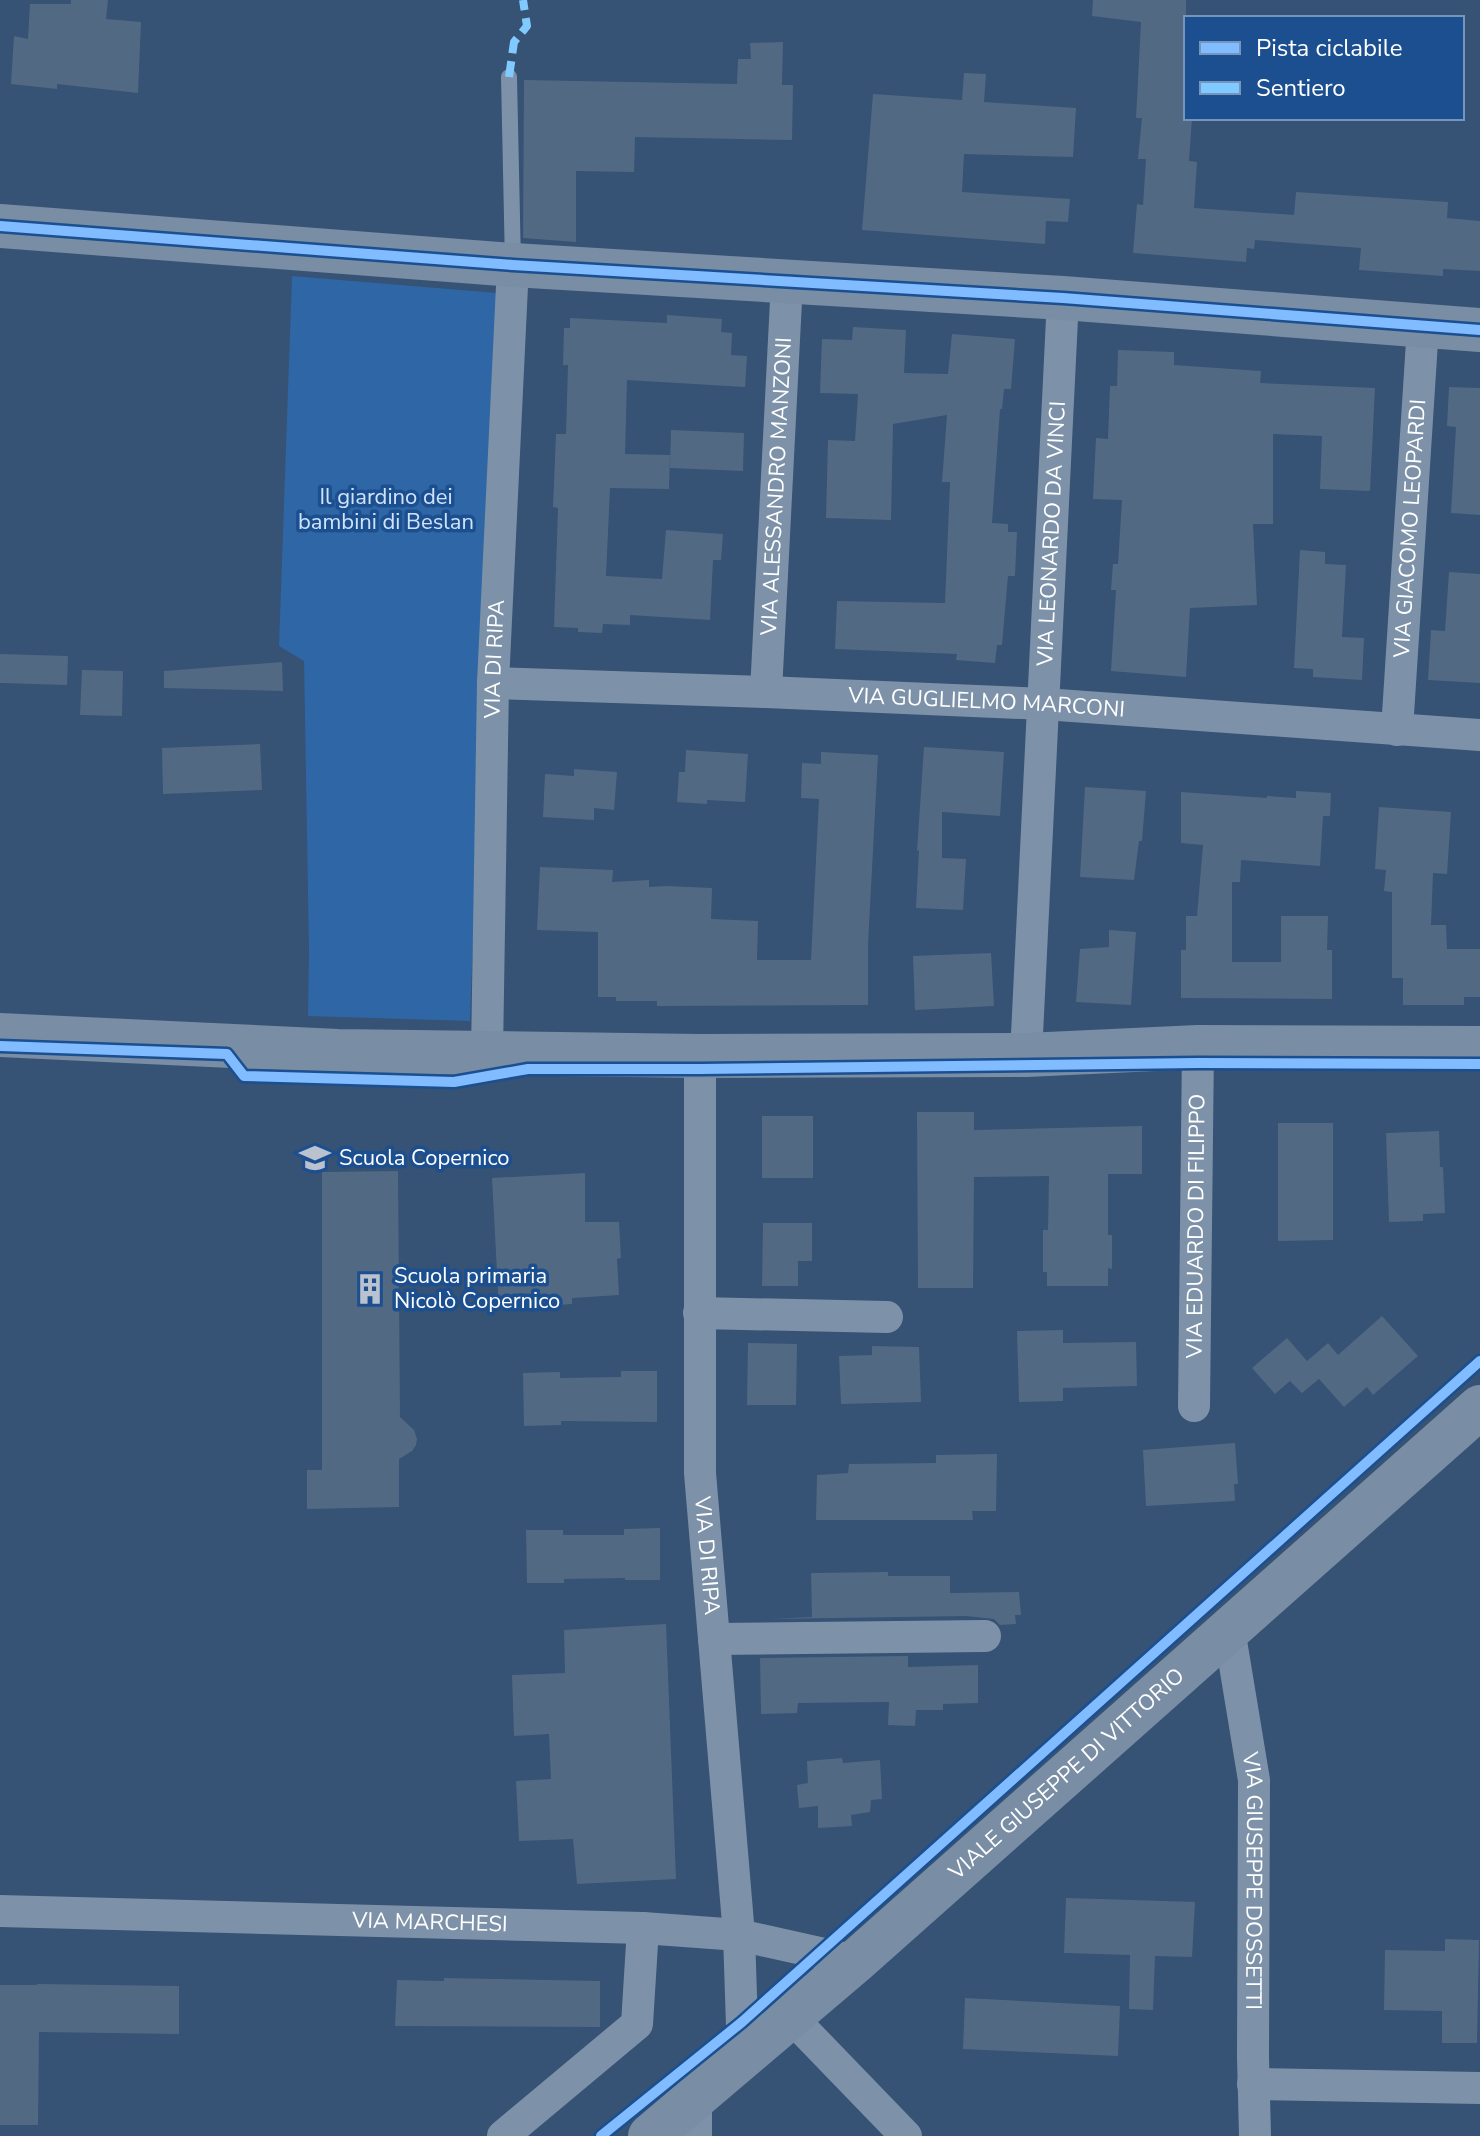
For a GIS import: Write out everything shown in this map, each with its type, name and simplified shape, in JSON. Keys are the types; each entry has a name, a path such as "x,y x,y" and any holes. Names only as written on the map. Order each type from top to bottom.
{"main road":[{"path":"0,226 513,265 1063,298 1480,330"},
{"path":"0,1035 338,1051 700,1056 1026,1055 1198,1047 1480,1048"},
{"name":"VIALE GIUSEPPE DI VITTORIO","path":"650,2136 696,2117 743,2056 856,1961 1480,1407"}],"street":[{"name":"VIA DI RIPA","path":"487,1053 493,683 513,265"},
{"name":"VIA ALESSANDRO MANZONI","path":"766,692 787,281"},
{"name":"VIA LEONARDO DA VINCI","path":"1026,1055 1063,298"},
{"name":"VIA GIACOMO LEOPARDI","path":"1397,730 1423,326"},
{"name":"VIA GUGLIELMO MARCONI","path":"493,683 1044,704 1480,735"},
{"name":"VIA EDUARDO DI FILIPPO","path":"1194,1406 1198,1047"},
{"name":"VIA DI RIPA","path":"700,1056 700,1473 739,1935 743,2056"},
{"path":"699,1313 887,1317"},
{"name":"VIA GIUSEPPE DOSSETTI","path":"1229,1629 1254,1780 1255,2136"},
{"path":"714,1639 985,1636"},
{"name":"VIA MARCHESI","path":"0,1911 643,1928 739,1935 856,1961"},
{"path":"503,2136 637,2024 643,1928"},
{"path":"790,2016 906,2136"},
{"path":"1253,2084 1480,2088"}],"lane":[{"path":"509,77 513,265"}],"green space":[{"name":"Il giardino dei bambini di Beslan","path":"292,276 497,293 470,1021 308,1016 304,661 279,646"}],"building":[{"path":"71,0 108,0 106,19 141,22 138,93 57,84 57,89 11,84 14,36 28,39 30,4 71,4"},
{"path":"1093,0 1186,0 1184,120 1192,120 1189,161 1197,162 1194,208 1294,215 1296,192 1448,202 1447,218 1480,221 1480,271 1443,269 1443,276 1359,270 1361,248 1255,240 1254,249 1247,248 1246,262 1133,253 1137,204 1143,205 1146,159 1138,159 1142,118 1136,118 1141,22 1092,16"},
{"path":"783,42 782,85 793,85 792,140 635,137 634,172 576,171 576,242 523,238 524,80 737,84 738,59 751,59 750,43"},
{"path":"964,73 986,74 984,102 1076,108 1073,157 964,154 962,192 1070,199 1068,222 1046,221 1045,244 862,230 873,94 962,100"},
{"path":"667,315 722,319 721,332 732,333 731,355 747,356 745,387 627,380 625,454 670,455 669,489 610,488 606,576 662,579 666,530 723,534 721,560 713,560 710,620 630,615 630,625 603,624 602,633 554,627 558,508 553,507 556,434 566,434 568,365 563,365 564,328 570,328 570,318 667,323"},
{"path":"853,327 906,330 904,373 948,374 952,334 1015,339 1011,389 1004,389 1000,409 992,523 1008,524 1008,532 1017,532 1015,576 1008,576 1002,645 997,645 995,663 956,660 957,654 835,649 837,601 945,603 950,482 942,482 947,415 893,424 891,520 826,518 828,440 855,441 858,394 820,393 822,339 852,340"},
{"path":"1118,350 1174,352 1174,365 1261,371 1260,383 1375,388 1370,491 1320,489 1322,436 1273,434 1273,524 1253,524 1257,605 1190,608 1186,677 1111,671 1116,590 1111,590 1113,564 1118,564 1122,500 1093,499 1096,438 1108,439 1110,386 1117,386"},
{"path":"1449,387 1480,388 1480,515 1451,513 1456,427 1447,426"},
{"path":"671,430 744,433 743,471 670,468"},
{"path":"1300,550 1325,552 1325,564 1346,565 1342,637 1364,638 1362,680 1313,677 1313,669 1294,668"},
{"path":"1449,572 1480,574 1480,683 1428,680 1431,630 1445,631"},
{"path":"0,654 68,656 67,685 0,683"},
{"path":"282,662 283,691 164,688 164,671"},
{"path":"82,670 123,671 122,716 80,715"},
{"path":"260,744 262,790 163,794 162,748"},
{"path":"924,747 1004,752 1000,816 942,812 942,858 966,859 963,910 916,908"},
{"path":"686,750 748,754 745,802 677,802 679,772 685,772"},
{"path":"821,752 878,755 868,1005 657,1006 657,1001 616,1001 616,997 598,997 598,932 537,930 540,867 613,870 612,882 649,880 649,887 712,888 711,919 758,921 757,960 811,960 819,799 801,798 802,763 821,764"},
{"path":"574,769 617,772 614,810 594,808 594,820 543,817 545,774 574,776"},
{"path":"1085,787 1146,791 1142,841 1139,841 1134,880 1080,877"},
{"path":"1296,791 1331,793 1330,816 1323,816 1320,866 1241,860 1240,882 1232,882 1232,962 1281,962 1281,916 1328,916 1327,950 1332,950 1332,999 1181,998 1181,950 1186,950 1186,916 1197,916 1203,845 1181,843 1181,792 1296,798"},
{"path":"1379,807 1451,812 1447,874 1433,873 1431,925 1446,925 1447,949 1480,949 1480,997 1464,997 1464,1005 1403,1005 1403,978 1392,978 1392,892 1384,891 1386,870 1375,869"},
{"path":"1109,930 1136,932 1131,1005 1076,1002 1080,949 1109,947"},
{"path":"991,953 994,1006 915,1010 913,956"},
{"path":"917,1112 974,1112 974,1130 1142,1126 1142,1174 1108,1174 1108,1235 1112,1235 1112,1269 1108,1268 1108,1286 1047,1286 1047,1272 1043,1272 1043,1230 1048,1230 1049,1176 974,1177 973,1288 918,1288"},
{"path":"762,1116 813,1116 813,1178 762,1178"},
{"path":"1278,1123 1333,1123 1333,1240 1278,1241"},
{"path":"1439,1131 1445,1213 1423,1214 1423,1221 1389,1222 1386,1133"},
{"name":"Scuola primaria Nicolò Copernico","path":"398,1171 400,1417 414,1430 416,1445 399,1459 399,1507 307,1509 307,1470 322,1470 322,1172"},
{"path":"585,1173 585,1222 619,1222 619,1295 572,1298 572,1304 499,1309 492,1178"},
{"path":"763,1223 812,1223 812,1261 798,1261 798,1286 762,1286"},
{"path":"1382,1316 1418,1356 1373,1395 1367,1387 1344,1407 1319,1379 1302,1393 1290,1381 1275,1394 1252,1368 1287,1338 1307,1361 1328,1343 1338,1355"},
{"path":"1063,1330 1063,1343 1136,1342 1137,1386 1063,1388 1063,1401 1019,1402 1017,1331"},
{"path":"748,1343 797,1344 796,1405 747,1405"},
{"path":"872,1346 919,1347 921,1402 841,1404 839,1356 872,1355"},
{"path":"621,1371 657,1371 657,1422 561,1421 561,1425 524,1426 523,1373 560,1372 560,1378 621,1377"},
{"path":"1235,1443 1238,1484 1234,1484 1235,1501 1146,1506 1143,1450"},
{"path":"997,1454 996,1511 972,1511 973,1520 816,1520 817,1475 848,1473 849,1464 936,1463 936,1455"},
{"path":"660,1528 660,1580 564,1579 564,1583 527,1583 526,1530 563,1530 563,1535 624,1535 624,1529"},
{"path":"888,1572 888,1576 950,1576 950,1593 1019,1592 1021,1615 1015,1615 1016,1624 1000,1625 994,1619 966,1616 770,1619 812,1617 811,1573"},
{"path":"666,1624 676,1879 577,1884 573,1839 519,1841 516,1781 551,1779 549,1734 514,1736 512,1675 565,1673 564,1630"},
{"path":"908,1656 908,1667 978,1665 978,1703 943,1704 943,1710 916,1710 915,1726 888,1725 889,1702 798,1703 797,1713 761,1714 760,1658"},
{"path":"842,1758 843,1763 880,1760 882,1799 871,1800 870,1812 851,1815 852,1826 818,1828 818,1806 799,1808 797,1785 808,1783 807,1761"},
{"path":"1066,1898 1195,1902 1192,1957 1155,1956 1153,2010 1129,2009 1130,1955 1064,1953"},
{"path":"1445,1939 1479,1940 1477,2043 1442,2043 1442,2011 1384,2010 1385,1950 1445,1951"},
{"path":"444,1978 600,1981 600,2027 395,2026 397,1980 444,1981"},
{"path":"0,1985 179,1986 179,2034 39,2032 38,2125 0,2125"},
{"path":"965,1998 1120,2006 1118,2056 963,2049"}],"marked path":[{"path":"509,77 514,42 527,26 523,0"}],"cycle path":[{"path":"0,226 513,265 1063,298 1480,330"},
{"path":"0,1046 227,1054 244,1076 454,1082 528,1069 1198,1063 1480,1064"},
{"path":"601,2136 742,2022 1480,1361"}],"place":[{"name":"Scuola Copernico","path":"315,1158"},
{"name":"Scuola primaria Nicolò Copernico","path":"370,1289"}]}
